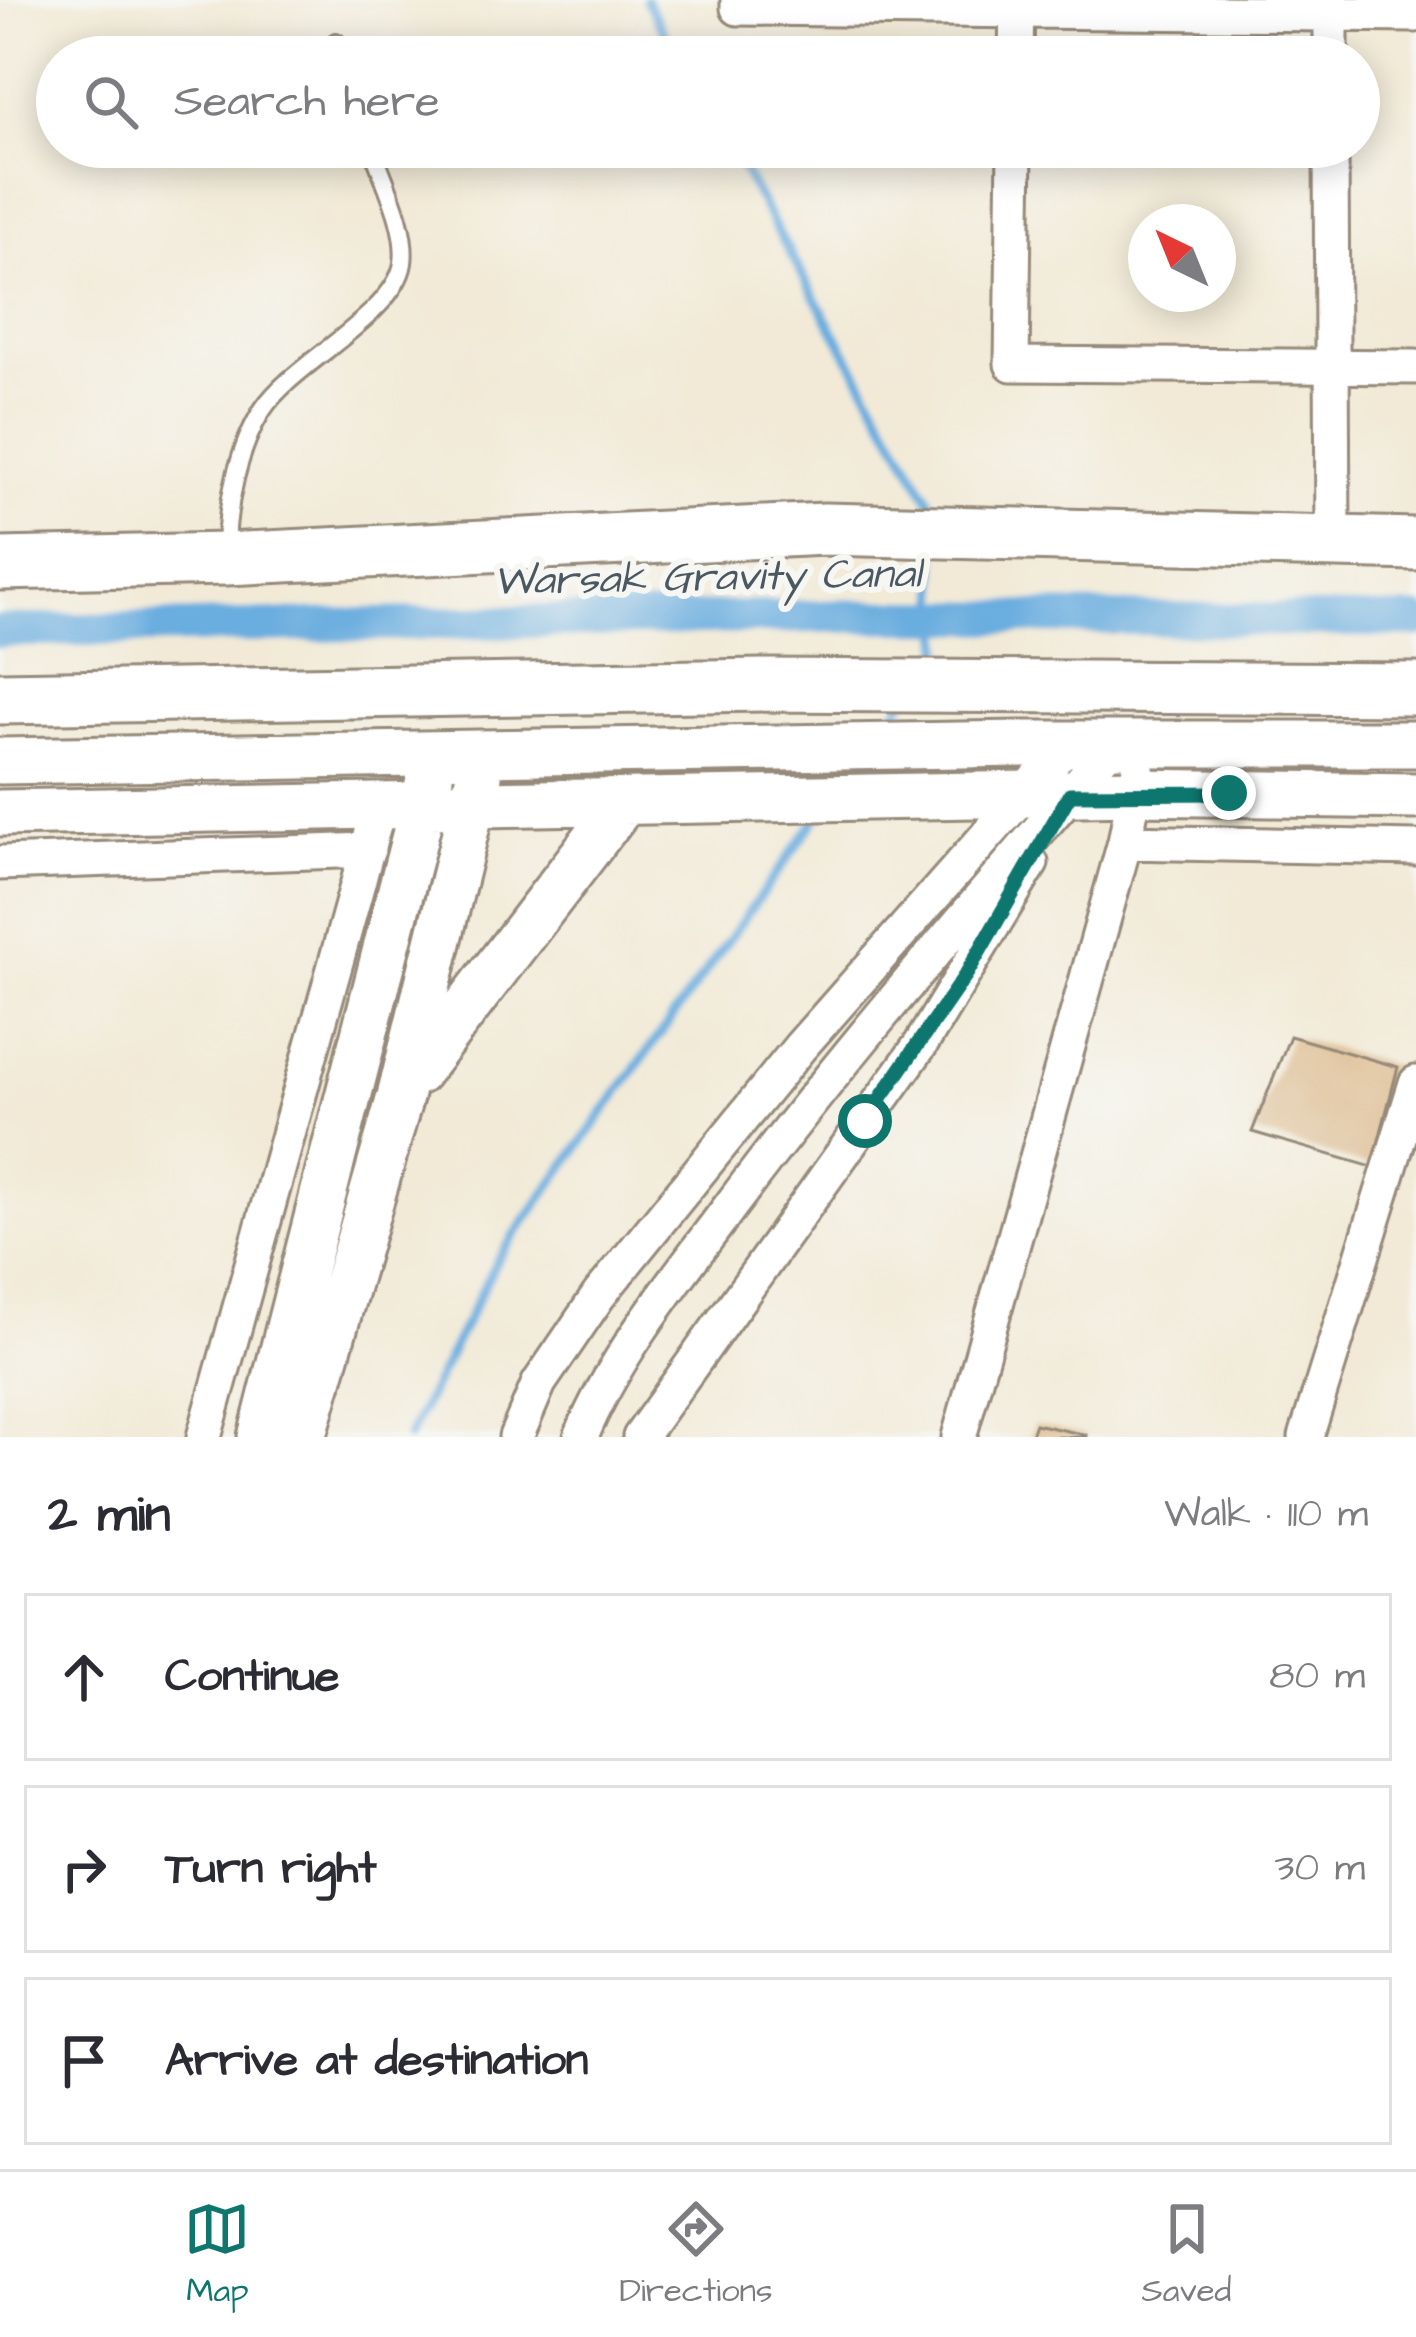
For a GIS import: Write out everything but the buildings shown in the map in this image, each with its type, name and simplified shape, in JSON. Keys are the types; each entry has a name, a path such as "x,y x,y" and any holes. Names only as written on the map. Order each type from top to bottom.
{"main road":[{"path":"0,564 226,559 825,529 1416,544"},
{"path":"0,698 764,685 1416,689"},
{"path":"0,760 432,758 1021,744 1416,744"},
{"path":"303,1437 400,1096 483,755"},
{"path":"261,1437 426,806 432,758"},
{"path":"0,813 374,829 426,806 1135,792 1416,796"},
{"path":"400,1096 474,991 623,803"}],"street":[{"path":"738,0 738,8 1330,7 1416,15"},
{"path":"1016,36 1017,5"},
{"path":"1015,168 1012,364 1416,367"},
{"path":"1331,168 1334,542"},
{"path":"516,1437 538,1382 599,1295 800,1047 1029,796 1127,744 1135,792 1125,842 959,1437"},
{"path":"581,1437 593,1407 697,1251 1067,745"},
{"path":"640,1437 922,1044 1029,796"},
{"path":"0,863 374,829 204,1437"},
{"path":"1125,842 1416,848"},
{"path":"1306,1437 1416,1082"}],"lane":[{"path":"226,559 226,520 262,410 385,297 403,264 398,226 379,168"}],"waterway":[{"path":"646,0 666,36"},
{"path":"742,168 930,501 932,518"},
{"path":"928,669 942,650 934,547"},
{"name":"Warsak Gravity Canal","path":"0,631 845,616 1416,621"},
{"path":"881,732 903,702"},
{"path":"408,1437 497,1260 821,812"}],"route":[{"path":"865,1121 967,973 1070,794 1229,793"}]}
